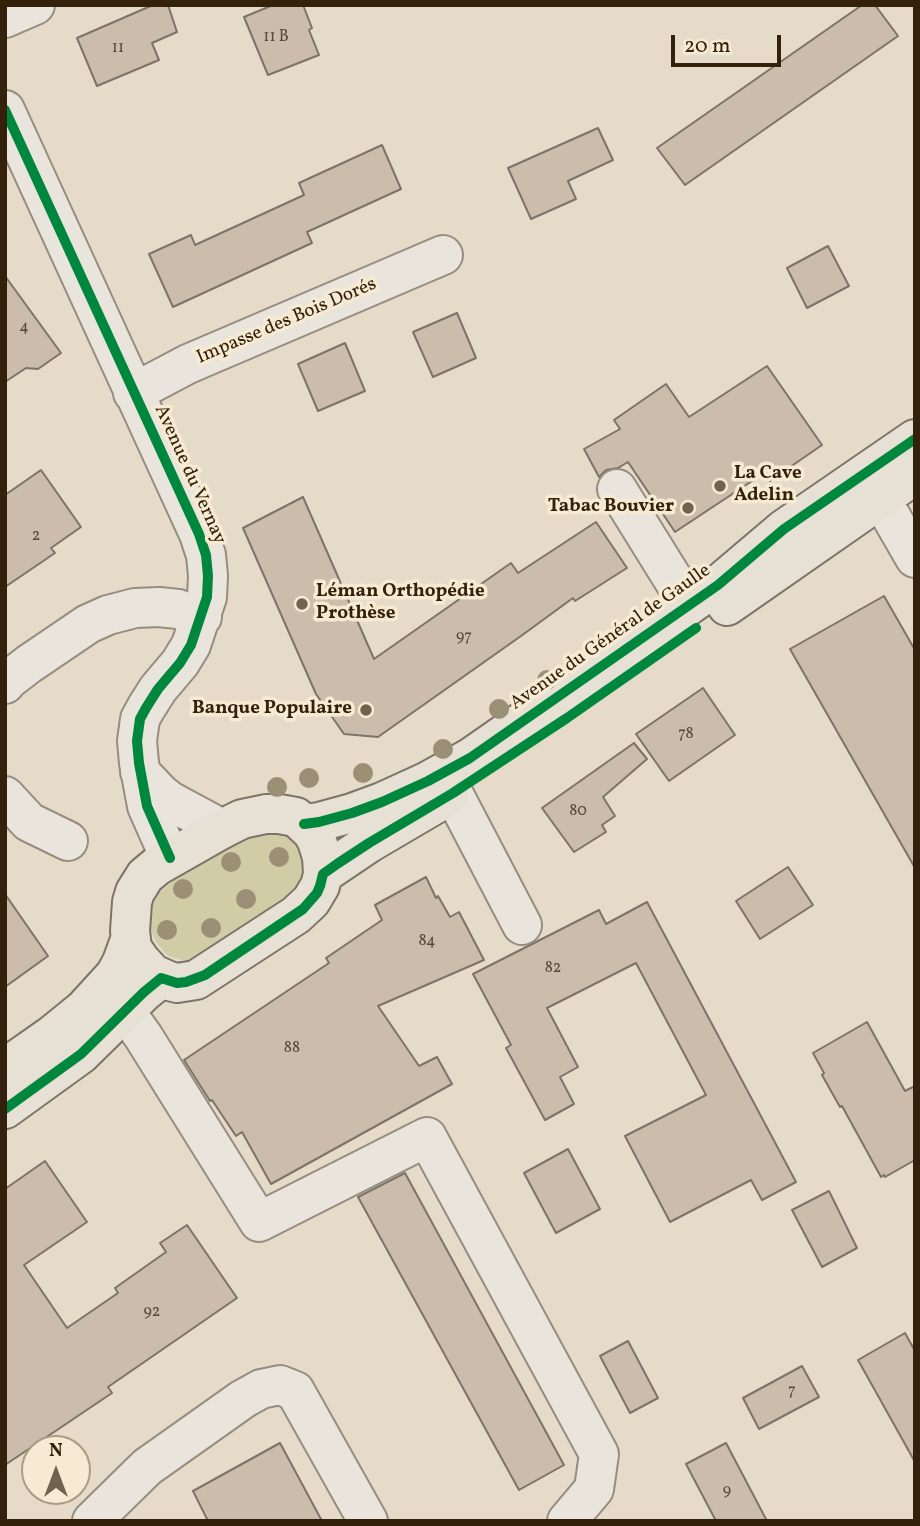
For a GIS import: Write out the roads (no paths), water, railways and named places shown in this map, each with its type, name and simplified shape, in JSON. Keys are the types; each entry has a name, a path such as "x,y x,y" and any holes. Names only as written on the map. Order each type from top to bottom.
{"main road":[{"name":"Avenue du Général de Gaulle","path":"161,978 177,983 205,975 303,909 317,892 323,874 567,718 873,486 915,439"},
{"name":"Avenue du Général de Gaulle","path":"5,1068 84,1009 115,975 130,940 129,923 135,892 150,871 242,819 266,814 296,817 304,824 319,822 382,802 428,781 470,758 690,605 733,573 784,529 873,486 915,475"},
{"path":"304,824 317,841 323,874"},
{"path":"5,1109 81,1054 161,978 153,974 141,961 130,940"}],"street":[{"path":"5,18 36,5"},
{"name":"Avenue du Vernay","path":"5,110 203,544 208,576 202,617 187,653 152,697 140,719 137,740 140,772 148,806 170,858"},
{"name":"Impasse des Bois Dorés","path":"133,393 188,365 443,255"},
{"path":"873,486 915,558"},
{"path":"617,489 690,605"},
{"path":"5,684 29,664 88,624 108,615 135,608 159,607 178,609 202,617"},
{"path":"140,772 170,801 222,828"},
{"path":"453,793 522,925"},
{"path":"5,796 29,822 68,841"},
{"path":"125,1011 259,1222 426,1138 599,1454 594,1489 568,1521"},
{"path":"92,1521 147,1467 243,1399 261,1389 279,1385 295,1391 368,1521"}],"place":[{"name":"La Cave Adelin","path":"720,486"},
{"name":"Tabac Bouvier","path":"688,508"},
{"name":"Léman Orthopédie Prothèse","path":"302,604"},
{"name":"Banque Populaire","path":"366,710"}]}
